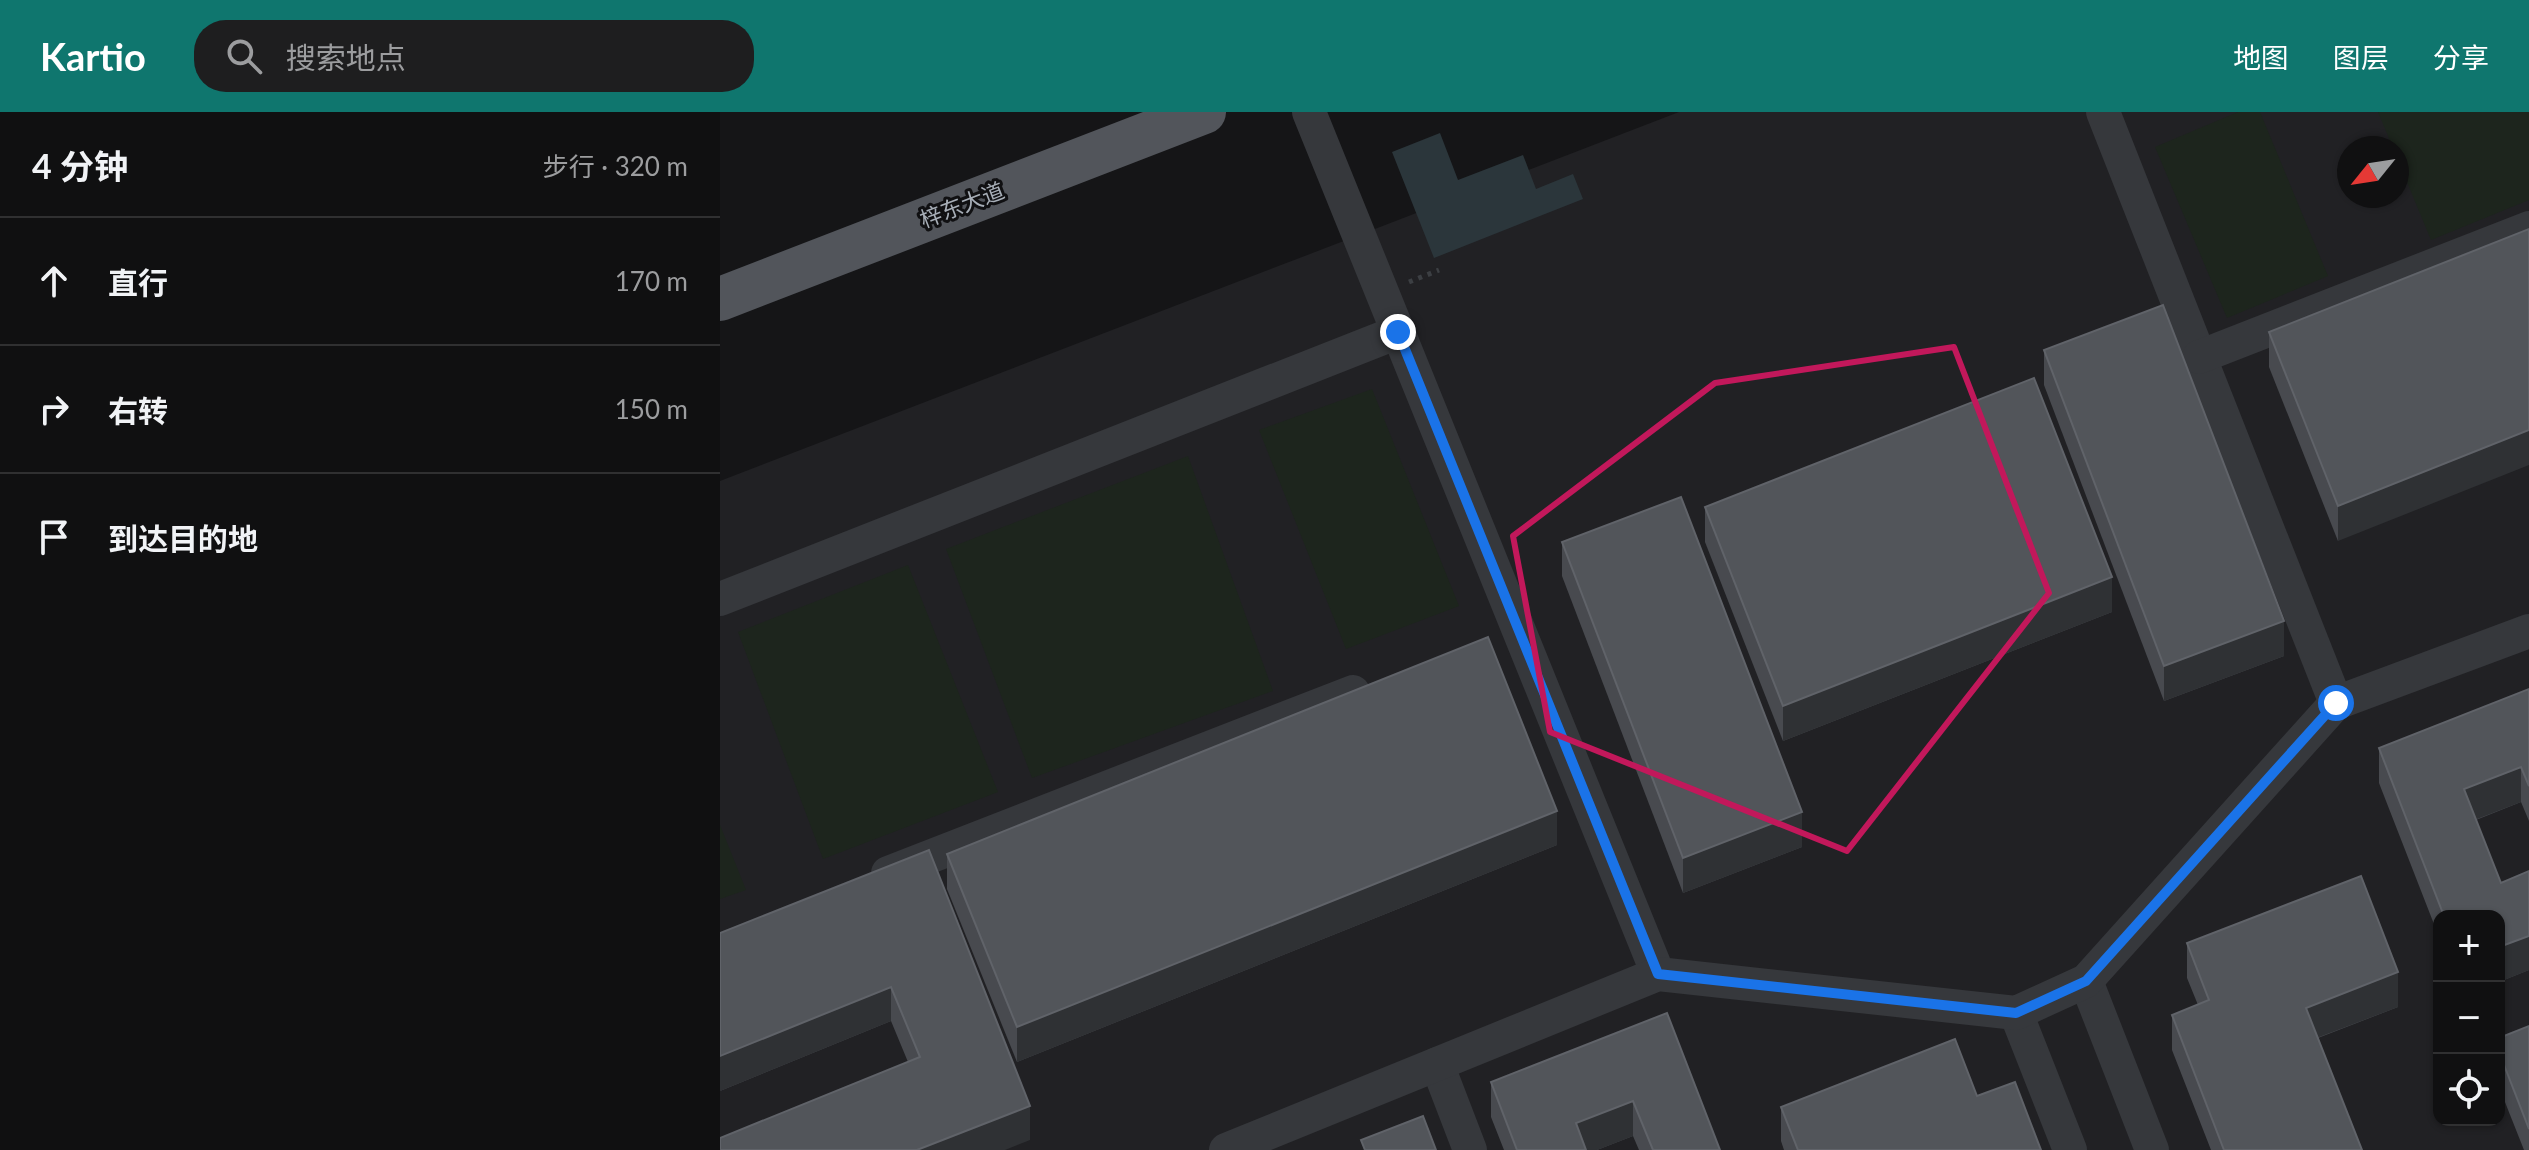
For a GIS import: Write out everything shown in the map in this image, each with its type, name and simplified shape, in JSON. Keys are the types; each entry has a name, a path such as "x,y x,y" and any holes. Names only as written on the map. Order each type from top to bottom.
{"main road":[{"name":"梓东大道","path":"720,299 1204,112"}],"lane":[{"path":"1309,112 1398,332 1503,633 1658,974"},
{"path":"2103,112 2336,703"},
{"path":"2199,357 2529,228"},
{"path":"720,599 1398,332"},
{"path":"1226,1150 1658,974 2016,1013 2086,981 2336,703 2529,631"},
{"path":"853,887 1385,679"},
{"path":"2086,981 2152,1150"},
{"path":"2016,1013 2070,1150"},
{"path":"1437,1064 1470,1150"}],"highlighted area":[{"path":"1954,347 2049,593 1847,851 1550,732 1513,536 1715,383"}],"shaded area":[{"path":"1679,112 2529,112 2529,1150 720,1150 720,481"},
{"path":"2238,112 2260,112 2328,276 2227,318 2155,147"},
{"path":"2378,112 2529,112 2529,200 2431,240 2409,187 2409,136 2388,136"},
{"path":"1440,133 1458,180 1523,155 1536,189 1573,174 1583,199 1434,258 1392,152"},
{"path":"1372,389 1459,606 1346,649 1259,430"},
{"path":"1188,456 1273,691 1032,778 946,549"},
{"path":"908,565 998,792 823,859 738,632"},
{"path":"720,825 746,890 720,899"}],"building":[{"path":"2529,229 2529,430 2338,506 2269,332"},
{"path":"2163,305 2284,621 2164,666 2044,350"},
{"path":"2034,378 2112,577 1783,706 1705,507"},
{"path":"1681,497 1802,812 1683,858 1562,542"},
{"path":"1488,637 1557,811 1017,1027 947,854"},
{"path":"2529,689 2529,786 2521,767 2464,789 2501,883 2529,871 2529,936 2505,945 2505,910 2442,910 2379,748"},
{"path":"929,850 1030,1106 917,1150 720,1150 720,1138 920,1057 891,987 720,1056 720,933"},
{"path":"2361,876 2398,972 2306,1008 2362,1150 2224,1150 2172,1015 2209,1000 2187,943"},
{"path":"1667,1013 1720,1150 1653,1150 1633,1101 1576,1123 1586,1150 1517,1150 1491,1082"},
{"path":"2529,1026 2529,1129 2505,1067 2505,1036"},
{"path":"1955,1039 1977,1096 2015,1082 2041,1150 1798,1150 1781,1107"},
{"path":"1423,1116 1436,1150 1365,1150 1361,1140"}],"route":[{"path":"1398,332 1658,974 2016,1013 2086,981 2336,703"}]}
